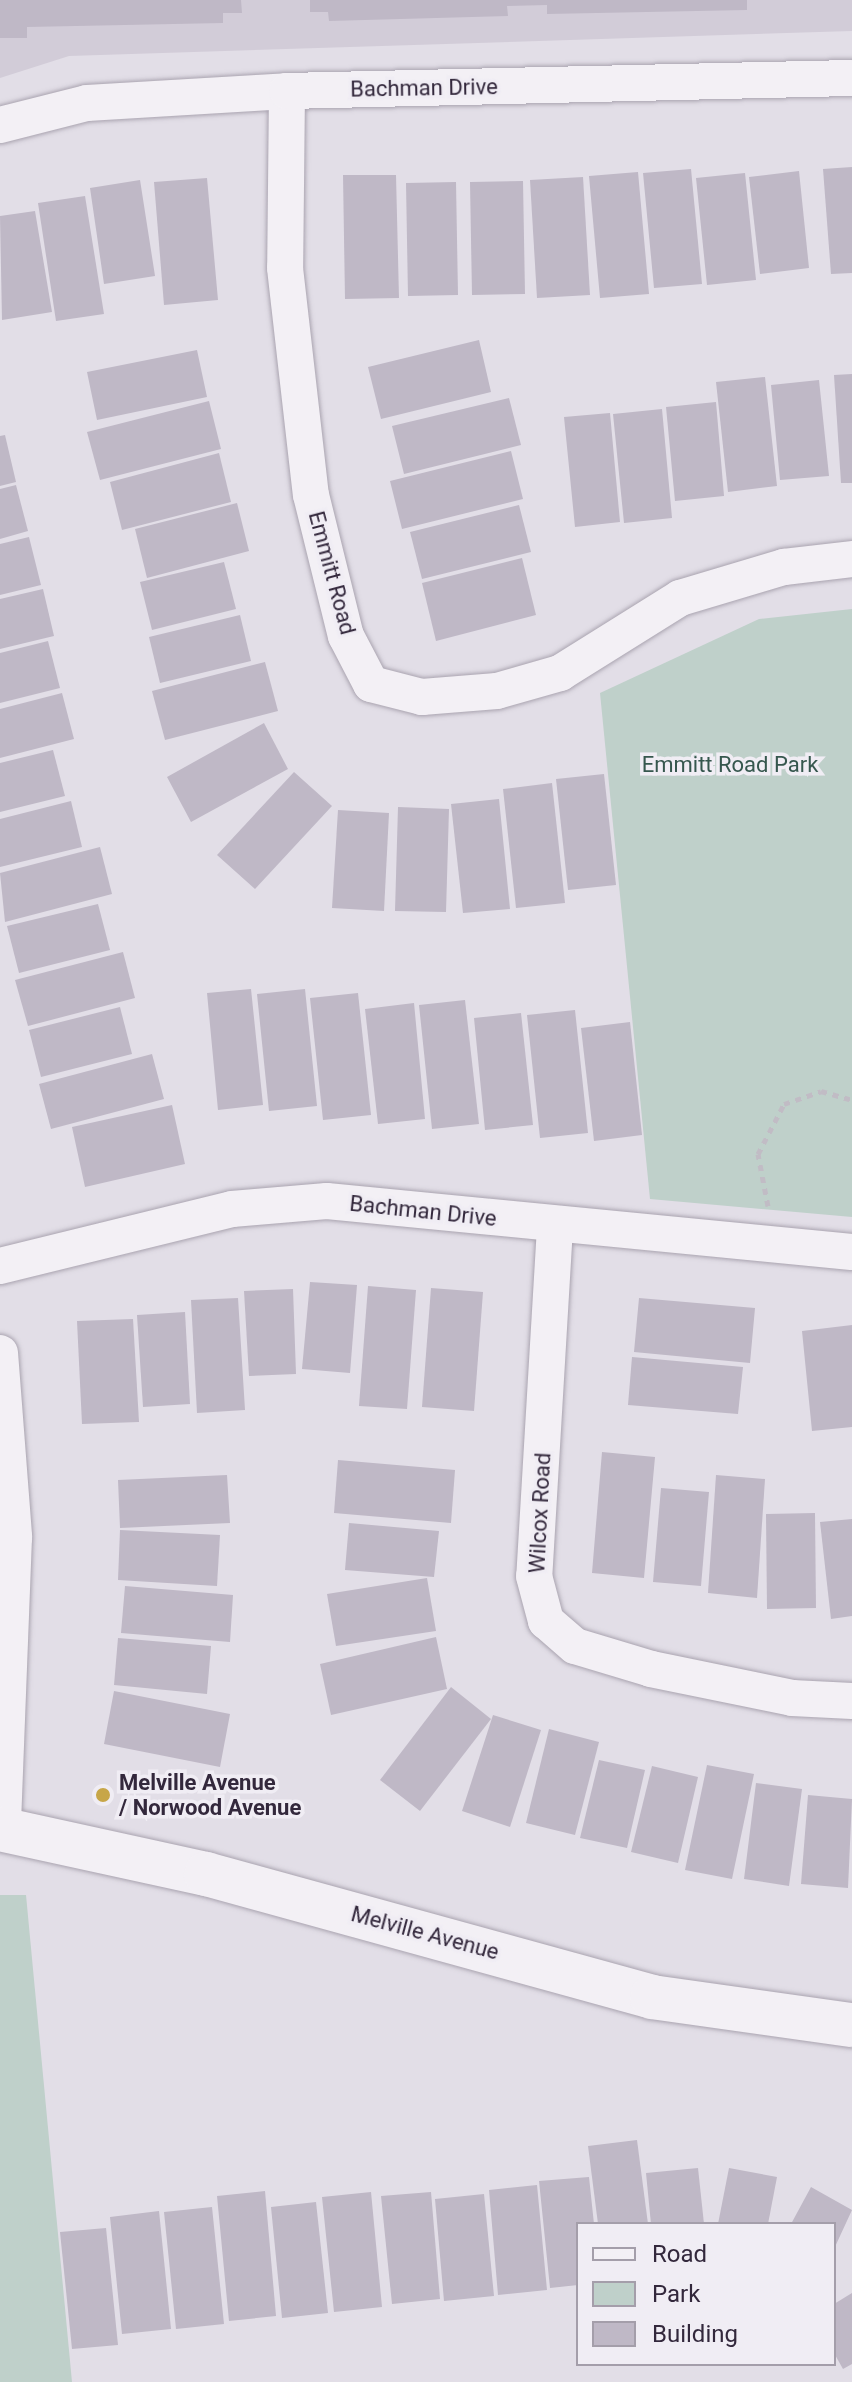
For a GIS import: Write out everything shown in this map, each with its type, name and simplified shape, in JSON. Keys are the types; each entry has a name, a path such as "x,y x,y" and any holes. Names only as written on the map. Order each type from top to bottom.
{"street":[{"name":"Bachman Drive","path":"0,125 87,103 287,91 852,78"},
{"name":"Emmitt Road","path":"287,91 285,268 311,495 346,636 371,684 422,697 497,691 560,673 680,598 784,567 852,559"},
{"name":"Bachman Drive","path":"0,1266 232,1209 327,1201 452,1209 555,1227 852,1252"},
{"name":"Wilcox Road","path":"555,1227 534,1576 546,1621 575,1646 651,1669 792,1698 852,1701"},
{"path":"0,1353 14,1537 1,1829"},
{"name":"Melville Avenue","path":"1,1829 221,1878 652,1997 852,2025"}],"path":[{"path":"797,1247 762,1189 762,1136 784,1104 821,1091 852,1100"}],"shaded area":[{"path":"0,0 852,0 852,31 69,56 0,78"}],"green space":[{"name":"Emmitt Road Park","path":"852,609 852,1217 650,1199 600,693 759,619"},
{"path":"0,1895 26,1895 72,2382 0,2382"}],"building":[{"path":"0,0 241,0 242,13 223,13 223,23 27,27 27,38 0,38"},
{"path":"310,0 747,0 747,10 547,14 547,5 507,6 508,16 329,21 328,12 310,12"},
{"path":"852,167 852,273 831,274 823,169"},
{"path":"691,169 702,284 654,288 643,173"},
{"path":"799,171 809,268 760,274 749,177"},
{"path":"638,172 649,294 600,298 589,176"},
{"path":"745,173 756,280 707,285 696,178"},
{"path":"343,175 396,175 399,298 345,299"},
{"path":"583,177 590,295 537,298 530,180"},
{"path":"207,178 218,300 164,305 154,182"},
{"path":"140,180 155,276 104,284 90,188"},
{"path":"523,181 525,294 472,295 470,182"},
{"path":"456,182 458,295 408,296 406,183"},
{"path":"85,196 104,314 56,321 38,203"},
{"path":"35,211 52,312 2,320 0,216"},
{"path":"479,340 491,392 381,419 368,367"},
{"path":"197,350 207,397 97,420 87,372"},
{"path":"852,374 852,483 841,483 834,375"},
{"path":"765,377 777,486 728,492 716,382"},
{"path":"819,380 829,476 780,480 771,385"},
{"path":"509,398 521,445 404,474 392,426"},
{"path":"209,401 221,449 100,480 87,432"},
{"path":"716,402 724,496 675,501 666,407"},
{"path":"662,409 672,518 624,523 613,414"},
{"path":"610,413 620,522 575,527 564,417"},
{"path":"5,435 16,482 0,486 0,436"},
{"path":"511,451 523,499 402,529 390,481"},
{"path":"219,453 231,502 122,530 110,482"},
{"path":"16,485 28,531 0,539 0,489"},
{"path":"237,503 249,551 147,578 135,529"},
{"path":"519,505 531,552 422,579 410,532"},
{"path":"29,537 41,585 0,595 0,544"},
{"path":"522,558 536,615 436,641 422,583"},
{"path":"224,562 236,609 152,630 140,582"},
{"path":"43,589 54,636 0,649 0,599"},
{"path":"240,615 251,661 160,683 149,637"},
{"path":"48,641 60,688 0,703 0,653"},
{"path":"265,662 278,711 165,740 152,691"},
{"path":"62,693 74,739 0,758 0,709"},
{"path":"264,723 288,769 191,822 167,777"},
{"path":"53,750 65,796 0,812 0,763"},
{"path":"294,772 332,806 255,889 217,855"},
{"path":"604,774 616,885 568,890 556,779"},
{"path":"552,783 565,903 516,908 503,789"},
{"path":"499,799 510,909 463,913 451,804"},
{"path":"71,801 82,847 0,867 0,819"},
{"path":"398,807 449,809 446,912 395,911"},
{"path":"338,810 389,813 384,911 332,908"},
{"path":"100,847 112,894 5,922 0,873"},
{"path":"98,904 110,950 19,973 7,926"},
{"path":"123,952 135,998 28,1026 15,980"},
{"path":"251,989 263,1105 218,1110 207,993"},
{"path":"305,989 317,1106 269,1111 257,994"},
{"path":"358,993 371,1115 323,1120 310,998"},
{"path":"465,1000 479,1124 432,1129 419,1005"},
{"path":"414,1003 425,1119 378,1124 365,1009"},
{"path":"120,1007 132,1054 41,1077 29,1030"},
{"path":"575,1010 588,1133 540,1138 527,1015"},
{"path":"521,1013 533,1125 485,1130 474,1018"},
{"path":"630,1022 642,1135 594,1141 581,1028"},
{"path":"152,1054 164,1099 51,1129 39,1084"},
{"path":"172,1105 185,1164 85,1187 72,1127"},
{"path":"310,1282 357,1285 350,1373 302,1369"},
{"path":"368,1286 416,1290 407,1409 359,1406"},
{"path":"431,1288 483,1292 474,1411 422,1407"},
{"path":"293,1289 296,1374 249,1376 244,1291"},
{"path":"238,1298 245,1410 197,1413 191,1300"},
{"path":"639,1298 755,1308 750,1363 634,1352"},
{"path":"185,1312 190,1404 143,1407 137,1315"},
{"path":"133,1319 139,1422 82,1424 77,1321"},
{"path":"852,1325 852,1427 812,1431 802,1331"},
{"path":"632,1357 743,1367 738,1414 628,1405"},
{"path":"602,1452 655,1457 644,1578 592,1573"},
{"path":"338,1460 455,1470 451,1523 334,1513"},
{"path":"227,1475 230,1523 120,1528 118,1480"},
{"path":"716,1475 765,1479 757,1598 708,1593"},
{"path":"661,1488 709,1492 701,1586 653,1582"},
{"path":"815,1513 816,1608 767,1609 766,1514"},
{"path":"852,1519 852,1616 831,1619 820,1522"},
{"path":"349,1523 439,1531 434,1577 345,1570"},
{"path":"120,1530 220,1535 217,1586 118,1580"},
{"path":"427,1578 436,1631 336,1646 327,1594"},
{"path":"125,1586 233,1595 230,1642 121,1633"},
{"path":"436,1637 447,1689 331,1715 320,1664"},
{"path":"118,1638 211,1646 207,1694 114,1685"},
{"path":"451,1687 491,1719 420,1811 380,1780"},
{"path":"114,1691 230,1714 220,1767 104,1744"},
{"path":"493,1715 541,1730 510,1827 462,1811"},
{"path":"549,1729 599,1742 575,1835 526,1823"},
{"path":"599,1760 645,1770 627,1848 580,1838"},
{"path":"707,1765 754,1774 732,1879 685,1870"},
{"path":"652,1766 698,1777 678,1863 631,1852"},
{"path":"756,1783 802,1789 789,1886 744,1879"},
{"path":"808,1795 852,1799 848,1888 801,1884"},
{"path":"637,2140 648,2222 598,2222 588,2146"},
{"path":"698,2168 704,2222 651,2222 646,2173"},
{"path":"729,2168 777,2177 768,2222 718,2222"},
{"path":"589,2177 594,2222 576,2222 576,2285 550,2288 539,2181"},
{"path":"537,2185 547,2290 498,2295 489,2190"},
{"path":"811,2187 852,2210 836,2245 836,2222 792,2222"},
{"path":"265,2191 276,2316 229,2321 217,2196"},
{"path":"371,2192 382,2307 334,2312 322,2197"},
{"path":"431,2192 440,2299 392,2304 381,2196"},
{"path":"484,2194 494,2296 444,2301 435,2199"},
{"path":"316,2202 328,2313 282,2318 271,2207"},
{"path":"212,2207 224,2324 176,2329 164,2212"},
{"path":"159,2211 171,2329 122,2334 110,2217"},
{"path":"106,2228 118,2345 72,2349 60,2232"},
{"path":"852,2293 852,2364 843,2369 836,2357 836,2303"}],"place":[{"name":"Melville Avenue / Norwood Avenue","path":"103,1795"}]}
